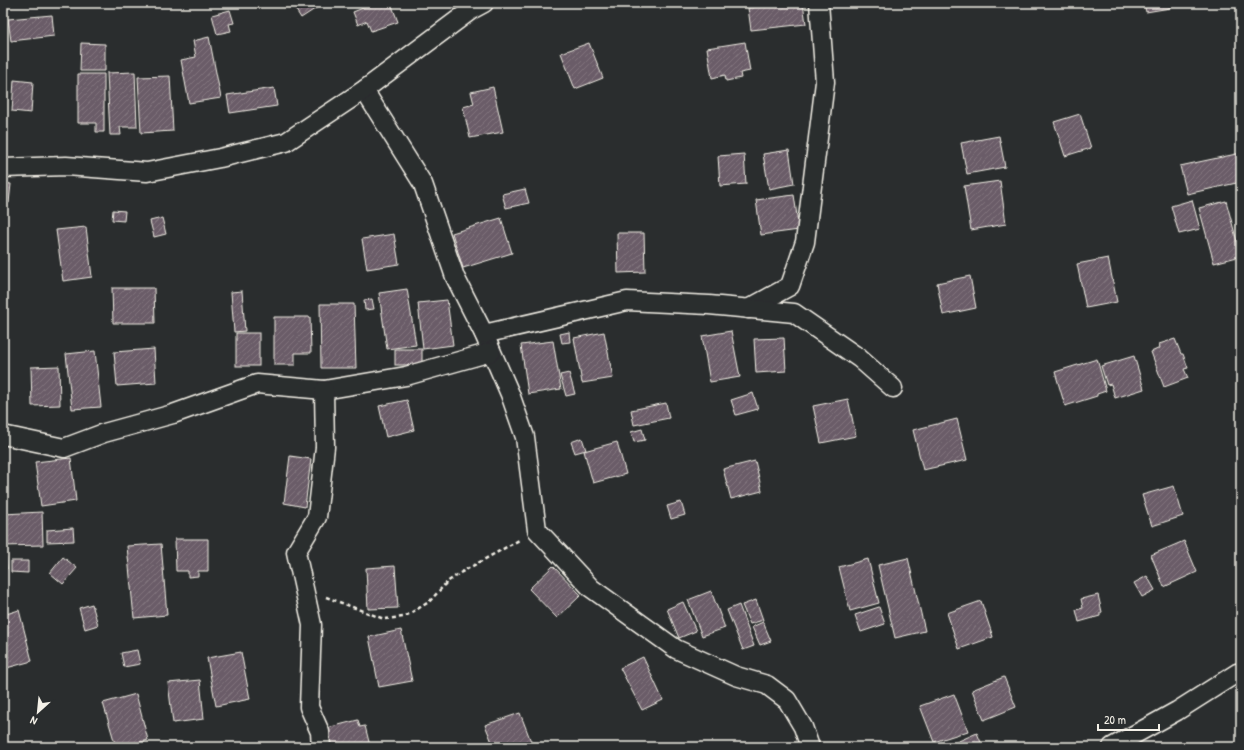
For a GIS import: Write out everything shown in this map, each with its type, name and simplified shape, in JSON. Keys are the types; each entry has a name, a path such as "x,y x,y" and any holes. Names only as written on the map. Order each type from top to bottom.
{"street":[{"path":"3,168 66,166 147,172 220,158 286,142 364,90 471,10 484,3"},
{"path":"748,308 790,286 805,242 825,82 819,3"},
{"path":"364,90 423,184 455,277 484,334 510,394 525,437 537,530 591,588 676,649 736,676 767,685 787,700 803,727 810,747"},
{"path":"484,334 627,301 748,308 794,313 859,358 893,388"},
{"path":"3,435 64,448 104,433 173,414 257,384 324,390 406,376 491,352"},
{"path":"321,747 320,732 309,707 312,625 296,552 317,517 325,447 324,390"},
{"path":"1112,747 1177,711 1237,673 1241,672"}],"path":[{"path":"304,588 384,619 404,617 429,602 448,582 460,573 537,530"}],"building":[{"path":"300,3 324,3 301,18 294,7"},
{"path":"361,3 391,3 398,22 371,31 367,21 358,25 353,12 363,8"},
{"path":"773,3 803,3 806,24 751,30 748,8 773,5"},
{"path":"1144,3 1169,3 1170,8 1146,12"},
{"path":"230,10 234,23 229,24 231,31 217,34 212,15"},
{"path":"52,15 54,36 11,41 8,19"},
{"path":"209,37 221,98 189,103 181,60 196,57 193,41"},
{"path":"745,42 750,71 740,73 741,78 726,81 725,75 712,78 707,48"},
{"path":"81,43 105,44 105,71 80,71"},
{"path":"589,43 603,78 575,89 561,53"},
{"path":"135,72 137,127 120,127 121,135 110,135 107,73"},
{"path":"78,74 104,74 104,132 96,132 96,123 78,123"},
{"path":"170,76 173,131 141,133 138,77"},
{"path":"14,80 33,82 31,113 12,111"},
{"path":"493,87 503,132 470,138 463,107 474,104 471,92"},
{"path":"274,88 277,106 230,113 227,95"},
{"path":"1080,114 1091,148 1065,156 1054,122"},
{"path":"999,136 1005,167 967,174 961,143"},
{"path":"789,150 794,184 769,189 763,154"},
{"path":"1241,153 1241,182 1187,194 1180,166"},
{"path":"744,154 746,184 720,186 718,156"},
{"path":"1000,181 1006,224 971,230 964,186"},
{"path":"3,183 11,184 9,203 3,202"},
{"path":"525,189 529,203 506,208 502,194"},
{"path":"794,195 799,230 761,235 756,200"},
{"path":"1192,200 1200,229 1179,234 1171,206"},
{"path":"1226,201 1241,256 1214,263 1199,208"},
{"path":"113,210 125,211 124,221 112,220"},
{"path":"1238,210 1241,210 1241,224"},
{"path":"162,218 166,234 154,237 150,221"},
{"path":"501,218 512,253 463,268 452,233"},
{"path":"86,227 92,277 63,281 56,230"},
{"path":"617,233 644,233 645,272 618,273"},
{"path":"394,234 399,264 367,269 362,239"},
{"path":"1108,258 1117,302 1086,308 1077,264"},
{"path":"970,276 976,308 943,315 937,283"},
{"path":"112,288 154,288 155,323 113,323"},
{"path":"407,289 416,345 387,349 379,293"},
{"path":"242,291 245,331 234,332 231,292"},
{"path":"372,299 374,309 365,310 364,300"},
{"path":"447,300 453,345 423,349 418,303"},
{"path":"320,304 354,304 356,368 321,368"},
{"path":"274,317 310,317 311,353 295,353 295,365 274,365"},
{"path":"731,331 740,377 710,382 702,336"},
{"path":"569,332 570,342 562,343 560,334"},
{"path":"604,332 613,378 582,383 574,338"},
{"path":"236,333 259,333 259,366 236,366"},
{"path":"784,338 786,371 756,373 754,339"},
{"path":"1175,339 1188,368 1184,369 1188,378 1164,387 1151,352 1160,348 1159,344"},
{"path":"553,341 561,389 528,394 521,345"},
{"path":"154,349 156,383 117,386 114,352"},
{"path":"395,349 422,349 422,365 395,365"},
{"path":"95,351 101,407 72,409 66,354"},
{"path":"1134,356 1144,389 1115,398 1111,384 1107,385 1101,366"},
{"path":"1097,359 1106,391 1097,394 1097,396 1065,406 1055,372"},
{"path":"59,366 60,405 32,406 31,367"},
{"path":"569,373 575,394 566,396 560,375"},
{"path":"753,393 758,409 736,415 731,400"},
{"path":"848,399 856,436 821,443 813,406"},
{"path":"407,400 414,430 386,437 379,406"},
{"path":"666,403 669,418 634,425 631,410"},
{"path":"957,419 967,460 923,470 913,430"},
{"path":"642,429 645,440 634,442 631,432"},
{"path":"582,438 586,450 575,453 571,442"},
{"path":"617,442 626,474 593,483 584,451"},
{"path":"290,456 311,459 305,507 284,503"},
{"path":"71,458 76,501 41,506 35,462"},
{"path":"755,461 762,491 731,499 723,469"},
{"path":"1174,486 1183,516 1152,526 1142,495"},
{"path":"681,502 685,515 671,519 667,506"},
{"path":"42,512 43,545 3,546 3,514"},
{"path":"73,528 74,541 47,542 47,530"},
{"path":"175,539 208,539 208,571 198,571 198,576 188,577 188,571 176,571"},
{"path":"1184,541 1197,572 1164,587 1151,555"},
{"path":"161,544 167,615 134,618 127,546"},
{"path":"3,557 6,557 7,569 3,570"},
{"path":"63,557 77,568 63,584 50,573"},
{"path":"908,558 925,631 895,638 878,565"},
{"path":"868,559 879,603 850,611 839,567"},
{"path":"11,561 28,561 28,573 11,572"},
{"path":"395,566 398,608 368,609 366,568"},
{"path":"553,566 581,595 557,618 529,589"},
{"path":"1147,576 1155,590 1142,597 1134,583"},
{"path":"711,591 725,628 702,636 688,600"},
{"path":"1098,595 1102,612 1100,613 1100,616 1079,622 1076,610 1083,608 1081,599"},
{"path":"756,600 763,620 750,624 742,605"},
{"path":"981,601 993,637 959,649 947,613"},
{"path":"683,602 696,631 679,638 667,609"},
{"path":"92,604 98,625 85,629 79,608"},
{"path":"739,605 754,646 743,650 727,610"},
{"path":"879,607 885,624 861,632 855,615"},
{"path":"19,610 32,661 3,669 3,615"},
{"path":"763,622 771,641 760,645 752,627"},
{"path":"401,630 412,681 379,687 369,637"},
{"path":"137,650 140,664 124,667 121,653"},
{"path":"241,652 250,699 216,706 207,658"},
{"path":"643,657 663,700 642,710 620,668"},
{"path":"1004,677 1016,707 984,720 972,690"},
{"path":"200,680 204,719 173,723 168,683"},
{"path":"136,694 148,740 124,747 116,747 103,703"},
{"path":"954,694 968,731 934,742 920,706"},
{"path":"520,713 532,744 524,747 494,747 485,725"},
{"path":"358,720 360,727 365,726 370,746 328,747 323,729"},
{"path":"977,733 983,747 945,747"}]}
